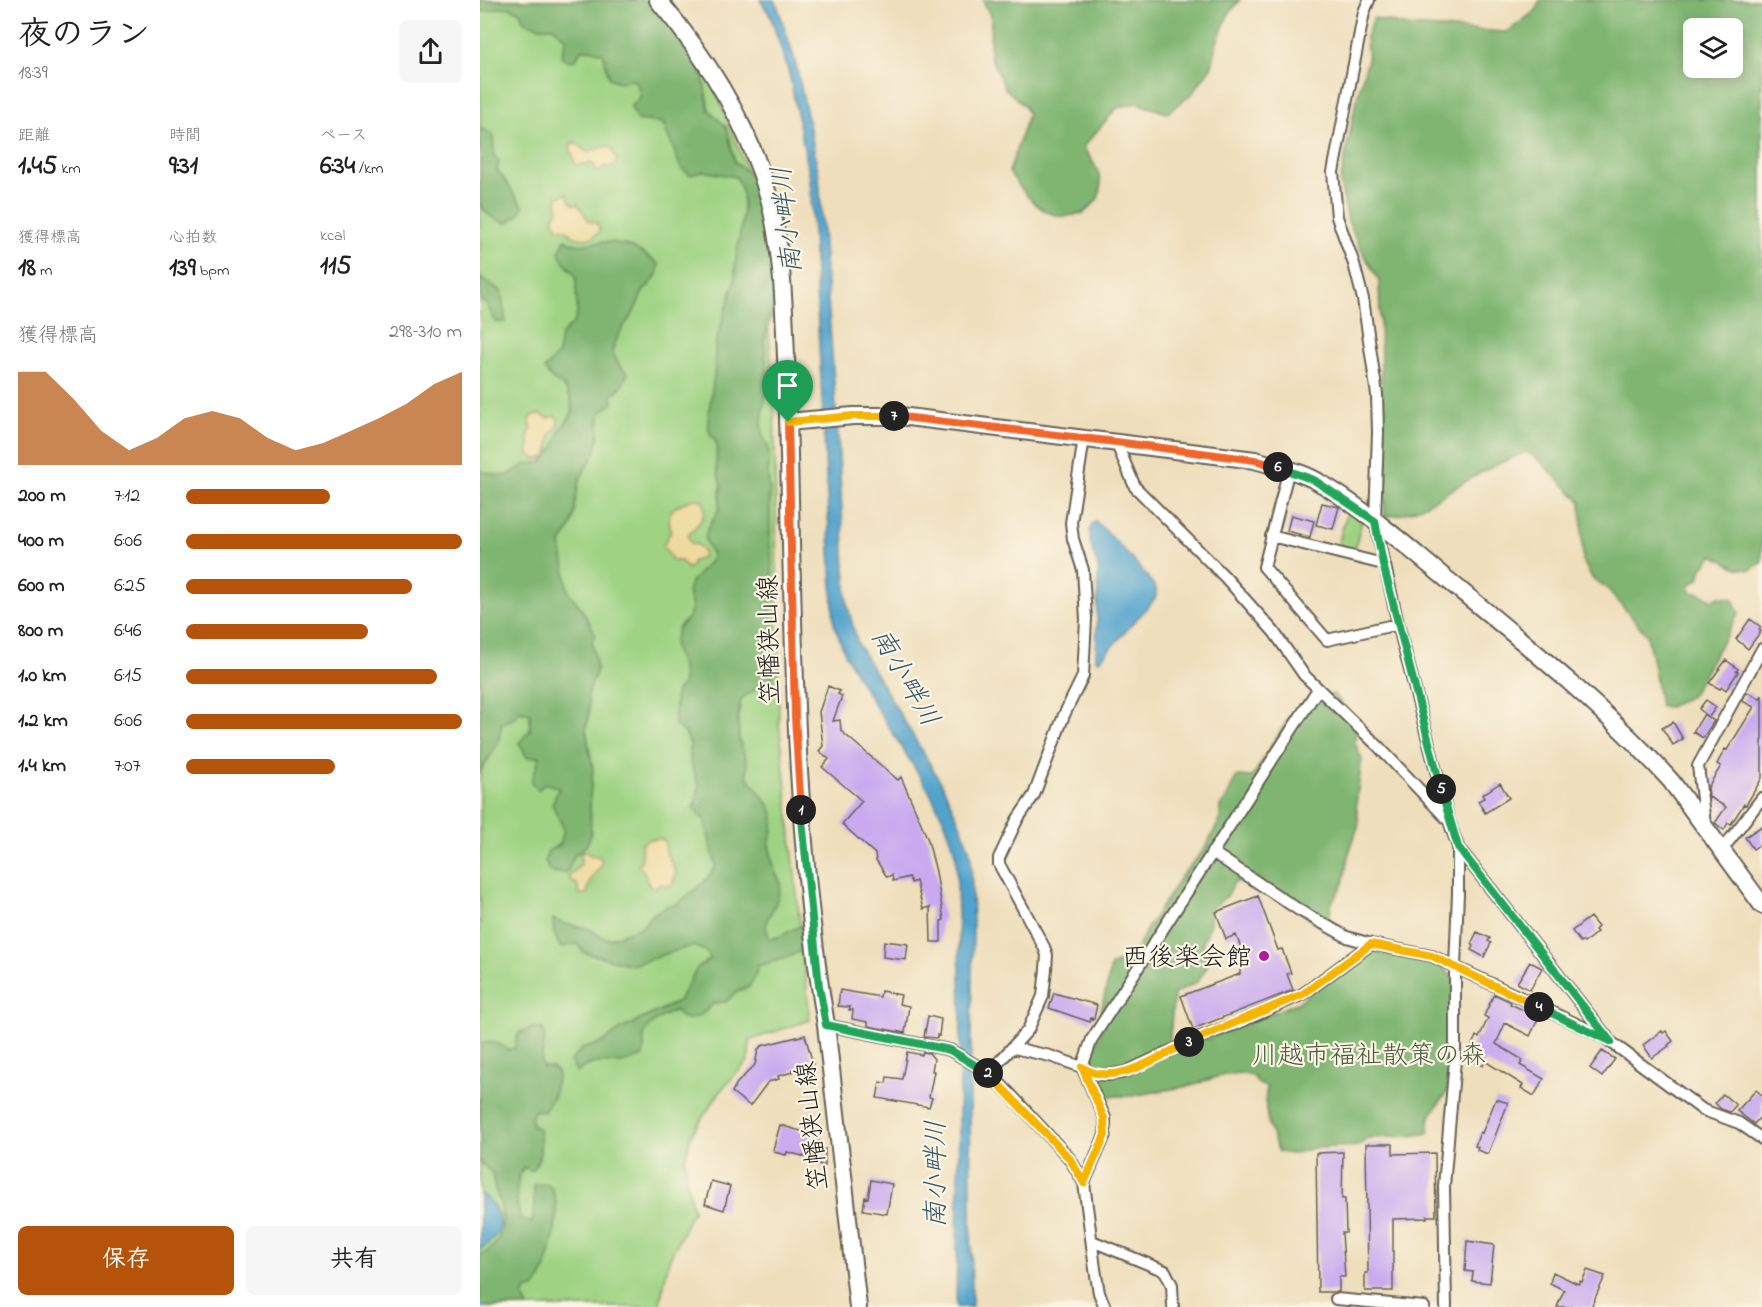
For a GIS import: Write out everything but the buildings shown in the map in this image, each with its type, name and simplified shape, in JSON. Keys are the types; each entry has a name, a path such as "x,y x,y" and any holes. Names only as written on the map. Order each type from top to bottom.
{"main road":[{"name":"笠幡狭山線","path":"658,0 688,36 721,86 749,144 768,198 780,260 784,290 798,780 819,986 826,1025 858,1307"},
{"path":"788,422 900,416 1255,460 1289,469 1314,480 1375,521 1499,622 1584,696 1671,781 1762,905"}],"street":[{"path":"1369,0 1364,12 1333,172 1337,217 1354,264 1363,299 1377,395 1375,521 1383,564 1449,821 1458,847 1611,1042"},
{"path":"988,1073 1014,1048 1028,1030 1043,996 1047,955 999,864 999,858 1017,820 1034,795 1064,715 1083,676 1086,619 1083,570 1073,539 1071,523 1084,438"},
{"path":"1116,442 1135,487 1225,577 1274,632 1304,675 1378,746 1449,821"},
{"path":"1289,469 1264,567 1328,640 1398,624"},
{"path":"1271,536 1383,564"},
{"path":"1705,829 1698,766 1762,649"},
{"path":"1084,1183 1105,1135 1104,1118 1082,1067 1092,1039 1318,688"},
{"path":"1722,850 1762,798"},
{"path":"1446,1307 1444,1186 1455,1060 1458,847"},
{"path":"1212,852 1299,910 1347,937 1432,956 1611,1042 1703,1110 1739,1123 1762,1138"},
{"path":"1014,1048 1050,1056 1082,1067 1092,1074 1108,1075 1125,1072 1200,1037 1303,994 1371,944"},
{"path":"826,1025 951,1050 988,1073 1070,1159 1084,1183 1100,1293 1105,1307"},
{"path":"1092,1241 1165,1271 1173,1285 1173,1307"},
{"path":"1336,1299 1424,1307"}],"green space":[{"path":"480,0 643,0 710,78 749,174 765,286 774,399 779,722 810,1020 750,1040 748,1061 721,1090 691,1135 685,1158 693,1211 669,1260 659,1307 480,1307"},
{"path":"480,0 651,0 692,52 703,77 709,110 727,128 735,162 754,177 775,264 772,313 764,340 768,381 762,419 762,435 768,445 769,458 773,582 771,611 774,628 773,681 741,699 738,718 739,738 747,763 747,776 770,806 774,816 769,845 775,872 781,883 777,901 766,922 768,934 770,939 775,938 804,925 806,949 783,959 757,966 756,974 749,987 735,993 726,1002 714,1003 700,1016 683,1018 675,1010 656,1020 644,1036 643,1056 622,1063 593,1063 577,1072 570,1061 582,1049 601,1043 623,1028 679,1000 698,967 711,959 706,951 693,946 632,965 583,952 578,944 560,947 554,933 553,919 590,929 609,939 642,927 651,915 667,906 677,904 704,882 716,867 705,821 694,809 699,786 690,761 690,744 685,733 675,725 675,694 683,684 682,667 674,647 678,628 688,618 692,608 688,592 691,582 713,558 705,539 707,530 719,509 721,485 716,467 717,444 709,431 708,419 715,368 715,345 735,280 743,201 736,177 703,171 690,175 681,168 663,123 637,120 631,106 640,98 639,89 634,80 619,82 609,78 603,53 590,49 580,51 576,60 568,61 561,57 566,39 553,27 540,27 524,22 520,12 507,7 480,11"},
{"path":"983,0 1240,0 1228,15 1217,42 1212,66 1192,94 1167,113 1136,103 1117,108 1083,147 1100,177 1098,198 1084,213 1063,216 1052,214 1037,205 1024,193 1009,172 1028,114 1024,106 1005,88 990,56 991,18"},
{"path":"1540,0 1762,0 1762,562 1750,570 1737,568 1713,555 1702,568 1699,579 1689,585 1691,593 1699,593 1713,600 1719,597 1732,598 1739,613 1691,696 1669,707 1660,706 1647,635 1607,588 1592,578 1583,561 1581,502 1540,461 1527,452 1490,468 1418,508 1385,516 1379,280 1360,248 1348,221 1340,182 1356,101 1368,59 1366,37 1374,18 1407,26 1507,32 1535,11"},
{"path":"480,128 493,134 494,155 499,162 497,170 523,206 518,216 507,223 490,216 480,202"},
{"path":"565,239 579,245 611,242 626,245 659,264 655,277 643,292 612,351 620,367 628,373 623,384 612,396 613,403 601,412 597,448 579,481 573,521 561,543 568,591 595,633 592,642 597,669 588,694 589,713 586,730 593,769 590,798 591,835 586,846 574,856 567,873 550,872 545,861 548,851 560,845 564,829 552,804 559,788 545,783 538,790 531,782 540,757 527,757 519,743 530,730 530,713 519,711 515,718 502,723 498,744 480,772 480,556 482,554 480,550 480,470 507,476 526,464 542,463 555,446 560,430 572,414 571,399 564,387 551,378 544,369 558,354 561,335 574,322 577,314 576,276 563,261 559,252"},
{"path":"480,278 501,291 506,322 496,322 485,302 480,300"},
{"path":"1348,510 1362,520 1354,552 1337,548"},
{"name":"川越市福祉散策の森","path":"1334,694 1347,709 1356,731 1355,743 1362,759 1356,804 1359,824 1349,853 1343,884 1332,902 1329,918 1318,926 1269,890 1234,882 1228,895 1210,910 1210,926 1203,942 1207,967 1197,982 1174,994 1169,1046 1209,1038 1297,1003 1332,977 1373,952 1415,958 1442,966 1453,978 1452,1033 1447,1092 1430,1116 1428,1133 1368,1138 1358,1146 1313,1148 1293,1154 1279,1152 1268,1120 1267,1087 1259,1084 1253,1076 1238,1073 1189,1086 1131,1096 1101,1096 1088,1064 1102,1029 1100,1016 1111,966 1138,948 1146,930 1183,874 1204,850 1220,820 1220,806 1238,776 1252,777 1288,719 1307,700"},
{"path":"533,1028 543,1029 545,1040 542,1067 553,1068 558,1074 553,1097 544,1112 535,1110 531,1118 532,1125 539,1129 540,1152 535,1167 531,1171 524,1167 521,1173 517,1185 518,1205 520,1218 532,1223 534,1185 548,1185 553,1192 556,1204 554,1236 546,1268 540,1280 535,1287 526,1290 523,1297 528,1307 480,1307 480,1255 498,1240 502,1226 502,1210 494,1186 493,1174 480,1162 480,1044 498,1044 507,1050 515,1048 520,1032"}],"sand":[{"path":"575,142 587,152 608,146 617,160 613,167 604,167 600,171 595,171 595,166 591,163 576,165 570,149 571,144"},
{"path":"567,193 570,202 578,204 589,221 597,223 600,231 591,238 574,237 567,230 558,228 554,223 558,210 557,197"},
{"path":"539,414 548,418 555,416 558,419 558,425 550,436 548,455 536,459 528,453 530,445 527,437 532,429 529,419"},
{"path":"695,499 702,500 705,511 704,516 688,536 691,543 698,545 703,551 703,557 692,562 688,569 681,561 673,561 663,546 671,531 669,515 671,511"},
{"path":"650,839 665,841 666,852 676,872 673,884 651,886 639,867 642,859 641,844"},
{"path":"587,852 602,860 601,866 591,879 587,894 579,894 577,884 569,879 581,864 581,853"}],"water":[{"path":"760,0 774,0 777,5 795,60 819,176 838,436 847,604 858,644 942,784 962,828 971,855 973,925 970,1099 972,1307 956,1307 961,1006 956,857 946,825 928,789 861,683 845,654 834,624 810,178 789,73 770,15"},
{"path":"1096,522 1138,565 1156,589 1155,599 1099,661 1096,660 1098,568 1090,543 1092,524"},
{"path":"480,1194 493,1205 499,1216 500,1227 490,1242 480,1250"}],"place":[{"name":"西後楽会館","path":"1264,956"}],"route":[{"path":"853,416 900,416 1255,460 1289,469 1314,480 1375,521 1398,624 1449,821 1458,847 1611,1042 1432,956 1371,944 1303,994 1200,1037 1125,1072 1108,1075 1092,1074 1082,1067 1102,1111 1105,1135 1084,1183 1070,1159 989,1073 951,1050 826,1025 819,986 798,780 788,422 853,416"}],"water label":[{"name":"南小畔川","path":"786,220"},
{"name":"南小畔川","path":"906,677"},
{"name":"南小畔川","path":"935,1174"}]}
